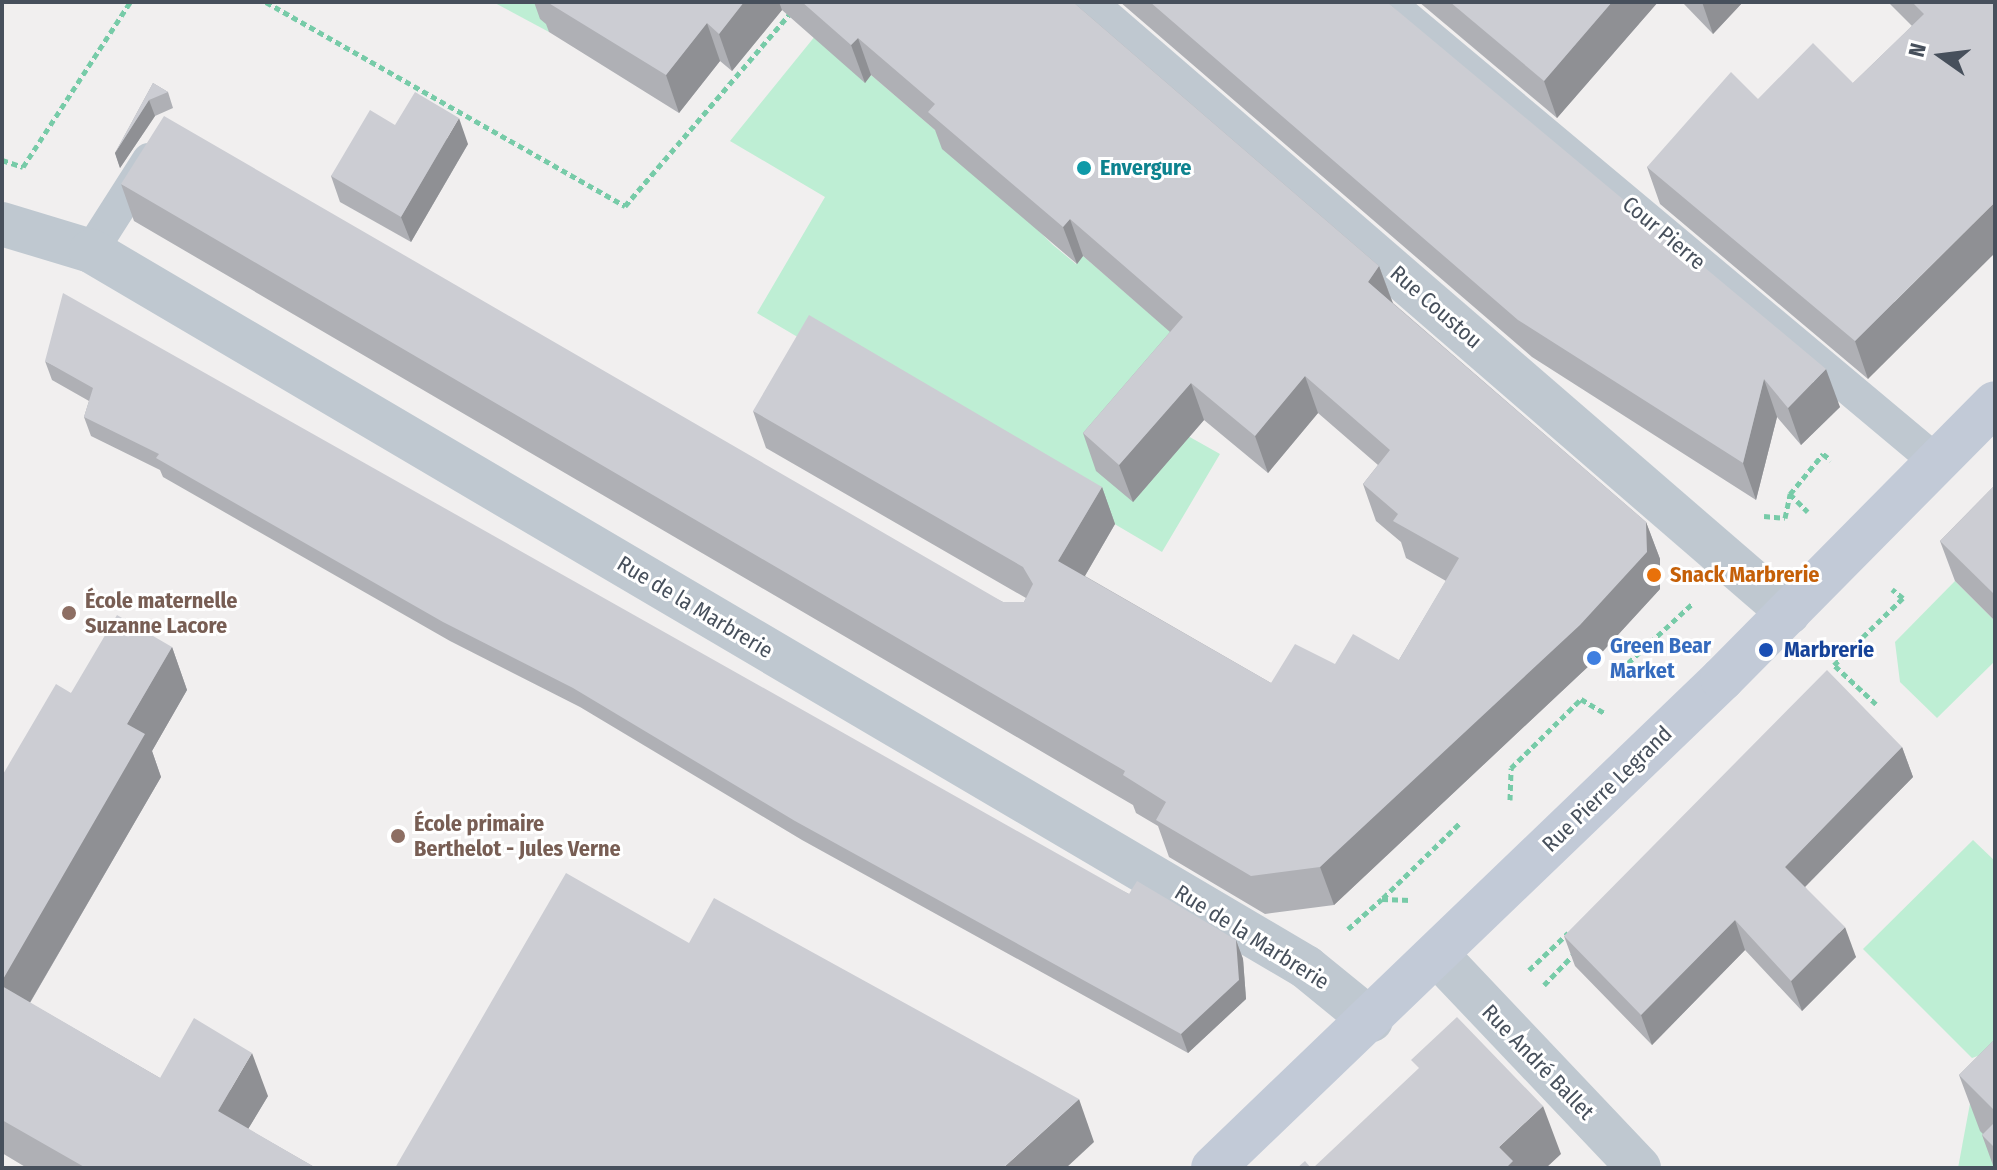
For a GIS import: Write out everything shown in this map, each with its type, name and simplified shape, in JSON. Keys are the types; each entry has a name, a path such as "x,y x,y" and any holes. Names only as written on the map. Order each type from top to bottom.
{"main road":[{"name":"Rue Pierre Legrand","path":"1213,1168 1438,956 1789,613 1995,403"}],"street":[{"name":"Rue Coustou","path":"1082,2 1789,613"},
{"name":"Rue de la Marbrerie","path":"2,224 91,251 1306,967 1371,1020"},
{"name":"Rue André Ballet","path":"1438,956 1639,1168"}],"lane":[{"name":"Cour Pierre","path":"1391,5 1937,462"},
{"path":"91,251 171,127"}],"path":[{"path":"2,160 23,167 130,2"},
{"path":"266,2 625,206 800,2"},
{"path":"1695,613 1684,579 1751,515 1785,518 1790,494 1823,454 1831,460"},
{"path":"1825,675 1903,598 1848,551"},
{"path":"1628,663 1692,604"},
{"path":"1834,665 1876,704"},
{"path":"1501,810 1511,799 1511,768 1581,699 1604,713 1614,703"},
{"path":"1306,967 1461,822"},
{"path":"1382,899 1417,900"},
{"path":"1529,970 1569,932"},
{"path":"1535,994 1578,950"}],"green space":[{"path":"493,2 555,2 552,29 549,32"},
{"path":"820,30 865,82 871,75 948,141 1053,245 1076,264 1083,256 1196,354 1147,413 1220,454 1162,552 757,313 825,197 730,141"},
{"path":"1955,581 1995,621 1995,661 1937,718 1900,682 1895,642"},
{"path":"1973,840 1995,861 1995,1050 1972,1058 1863,949"},
{"path":"1974,1082 1995,1146 1995,1168 1958,1168"}],"building":[{"path":"547,2 744,2 719,34 707,23 666,75"},
{"path":"802,2 1073,2 1379,266 1368,282 1646,522 1647,552 1580,625 1320,867 1251,876 1156,820 1166,802 1123,775 1125,771 121,184 164,116 1003,602 1024,602 1033,584 1023,567 753,411 809,315 1102,487 1058,561 1271,683 1295,644 1335,664 1353,634 1399,660 1459,558 1393,521 1398,514 1363,484 1390,450 1305,376 1255,436 1191,383 1119,465 1083,433 1183,317 1070,219 1063,227 928,112 935,104 858,38 851,45"},
{"path":"1150,2 1387,2 1826,369 1788,408 1764,379 1743,463 1518,320"},
{"path":"1450,2 1612,2 1544,81"},
{"path":"1912,2 1995,2 1995,202 1855,341 1647,167 1731,72 1758,99 1813,43 1853,83 1924,14"},
{"path":"153,83 168,92 149,100 115,153"},
{"path":"415,92 459,118 401,217 331,176 370,110 395,125"},
{"path":"63,293 1129,894 1137,881 1236,940 1239,980 1181,1034 795,821 573,688 443,622 156,458 159,454 84,417 93,388 45,361"},
{"path":"1995,485 1995,595 1940,541"},
{"path":"117,615 172,647 127,724 145,734 2,981 2,776 56,684 71,693"},
{"path":"1827,670 1902,747 1785,867 1845,927 1791,981 1735,920 1641,1015 1564,936"},
{"path":"566,873 689,943 714,898 1079,1099 1003,1168 395,1168"},
{"path":"2,986 160,1078 194,1018 252,1053 218,1111 316,1168 86,1168 2,1120"},
{"path":"1457,1017 1543,1106 1499,1147 1513,1161 1506,1168 1313,1168 1419,1068 1411,1060"},
{"path":"1995,1039 1995,1111 1959,1075"},
{"path":"1995,1122 1995,1148 1982,1135"},
{"path":"1305,1161 1311,1168 1297,1168"}],"place":[{"name":"Envergure","path":"1084,168"},
{"name":"Snack Marbrerie","path":"1654,575"},
{"name":"École maternelle Suzanne Lacore","path":"69,613"},
{"name":"Marbrerie","path":"1766,650"},
{"name":"Green Bear Market","path":"1594,658"},
{"name":"École primaire Berthelot - Jules Verne","path":"398,836"}]}
